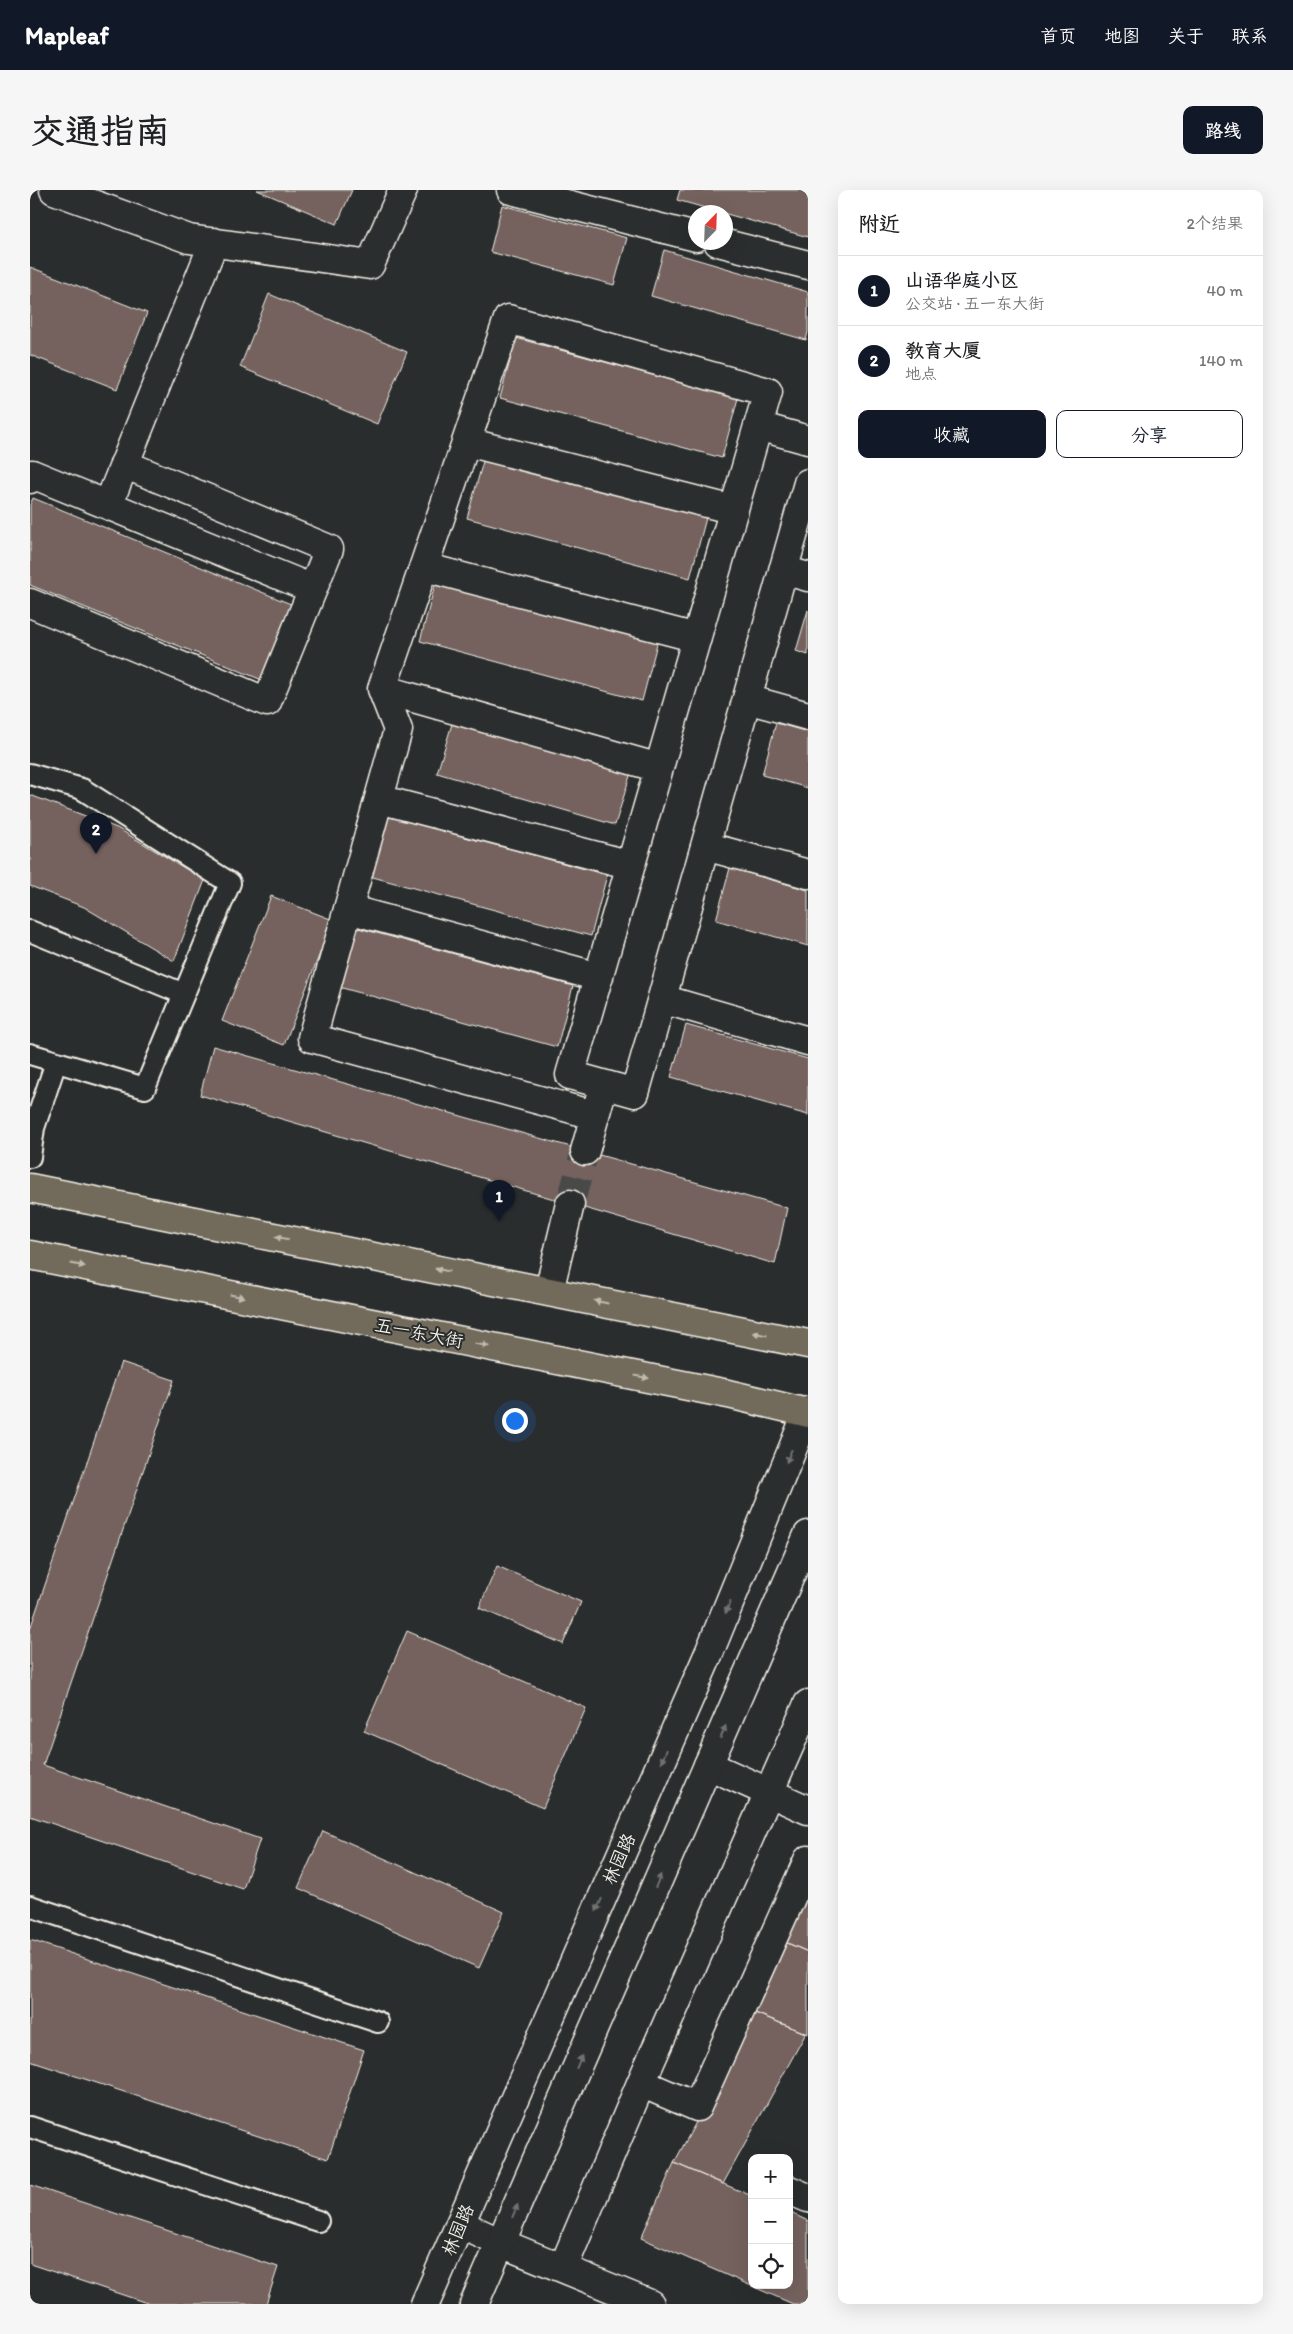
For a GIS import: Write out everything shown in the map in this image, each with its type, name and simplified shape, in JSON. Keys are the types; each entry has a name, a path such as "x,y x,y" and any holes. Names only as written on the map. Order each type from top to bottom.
{"main road":[{"path":"30,1188 808,1344"},
{"name":"五一东大街","path":"30,1255 718,1392 808,1412"}],"street":[{"path":"54,190 189,239 370,265 403,190"},
{"path":"511,190 688,235"},
{"path":"108,505 214,242"},
{"path":"733,246 808,265"},
{"path":"594,1115 312,1038 398,730 382,689 508,319 768,392 570,1075 635,1093 747,699 796,574 808,483"},
{"path":"758,426 808,440"},
{"path":"467,442 734,510"},
{"path":"30,603 267,702 329,549 124,464"},
{"path":"30,479 32,474 313,589"},
{"path":"424,567 697,638"},
{"path":"382,689 659,768"},
{"path":"747,699 808,716"},
{"path":"379,799 631,865"},
{"path":"705,846 808,874"},
{"path":"348,909 599,977"},
{"path":"662,1000 808,1041"},
{"path":"585,1151 603,1084"},
{"path":"549,1291 570,1204"},
{"name":"林园路","path":"425,2304 709,1653 808,1412"},
{"path":"474,2304 808,1535"},
{"path":"563,2268 641,2083 808,1704"},
{"path":"708,1766 808,1810"},
{"path":"641,2083 697,2107 808,1860"},
{"path":"793,2192 808,2198"},
{"path":"460,2224 501,2243 650,2304"}],"lane":[{"path":"30,774 82,789 230,883 145,1088 30,1054"},
{"path":"30,931 184,994"},
{"path":"30,1158 34,1128 56,1062"},
{"path":"30,1906 378,2022"},
{"path":"30,2127 318,2221"}],"building":[{"path":"257,190 352,190 337,224"},
{"path":"680,190 808,190 808,237 733,216 733,205 695,205 677,200"},
{"path":"502,205 627,238 614,285 490,252"},
{"path":"664,250 808,292 808,332 806,340 651,296"},
{"path":"30,267 147,313 117,389 30,355"},
{"path":"269,294 407,352 377,424 240,367"},
{"path":"516,338 738,398 722,458 500,398"},
{"path":"484,458 706,518 690,578 467,518"},
{"path":"33,498 298,607 267,682 30,585 30,505"},
{"path":"436,581 658,640 642,701 420,641"},
{"path":"808,610 808,655 796,651"},
{"path":"455,714 633,766 615,825 437,773"},
{"path":"776,723 808,732 808,788 762,775"},
{"path":"30,795 117,828 205,880 174,961 84,907 30,886"},
{"path":"385,815 607,875 591,936 369,876"},
{"path":"730,868 808,890 808,946 716,920"},
{"path":"271,896 333,920 284,1045 222,1021"},
{"path":"351,926 573,986 557,1047 335,986"},
{"path":"686,1025 808,1059 808,1115 671,1077"},
{"path":"213,1046 787,1208 775,1264 200,1095"},
{"path":"121,1362 174,1380 43,1765 260,1839 243,1889 30,1816 30,1629"},
{"path":"497,1566 581,1602 563,1644 479,1608"},
{"path":"407,1631 586,1708 543,1808 364,1731"},
{"path":"323,1831 504,1912 479,1968 298,1888"},
{"path":"808,1888 808,1952 785,1942"},
{"path":"30,1940 364,2050 328,2159 30,2061"},
{"path":"785,1942 808,1952 808,2034 755,2013"},
{"path":"755,2013 806,2033 723,2184 674,2163"},
{"path":"674,2163 748,2194 748,2284 641,2238"},
{"path":"30,2185 278,2267 266,2304 150,2304 30,2264"},
{"path":"793,2214 808,2221 808,2304 793,2304 758,2289 793,2289"}],"tunnel":[{"path":"570,1204 585,1151"}],"place":[{"name":"教育大厦","path":"96,854"},
{"name":"山语华庭小区","path":"499,1221"}]}
